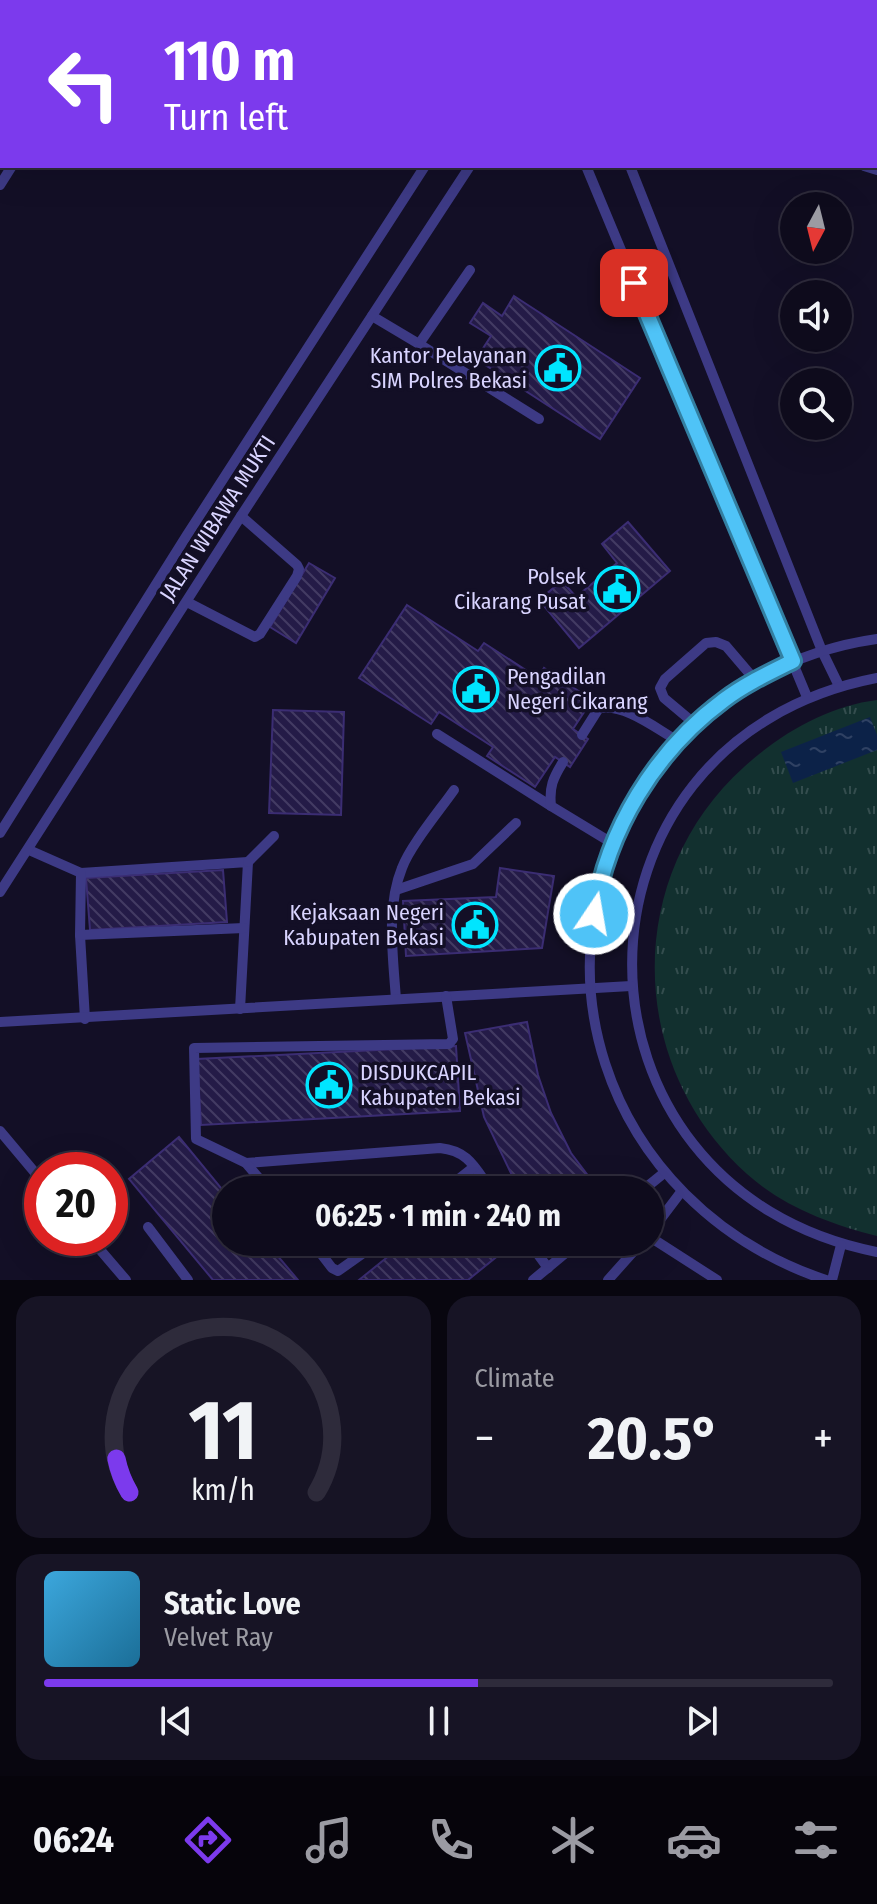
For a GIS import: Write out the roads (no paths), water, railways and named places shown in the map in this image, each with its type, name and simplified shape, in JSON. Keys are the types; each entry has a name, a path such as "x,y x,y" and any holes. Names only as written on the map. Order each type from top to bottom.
{"lane":[{"path":"0,185 11,168"},
{"name":"JALAN WIBAWA MUKTI","path":"0,833 187,535 424,168"},
{"name":"JALAN WIBAWA MUKTI","path":"0,892 469,168"},
{"path":"587,168 807,697"},
{"path":"631,168 822,651 839,686"},
{"path":"419,344 470,270"},
{"path":"372,316 539,419"},
{"path":"187,602 255,637 260,634 297,576 297,565 241,516"},
{"path":"841,1245 829,1280 795,1275 716,1224 664,1173 635,1131 613,1086 598,1038 590,987 592,926 598,890 612,843 640,789 678,741 724,700 755,680 822,651 877,639"},
{"path":"695,724 664,698 660,688 665,679 706,643 716,642 726,646 755,680"},
{"path":"877,678 807,697 762,721 722,754 681,803 661,836 642,884 632,935 631,986 642,1044 663,1099 695,1148 737,1190 786,1223 841,1245 877,1252"},
{"path":"582,735 599,708 611,706 678,741"},
{"path":"437,734 612,843"},
{"path":"551,806 549,790 563,762"},
{"path":"396,999 392,946 396,890 402,866 454,790"},
{"path":"396,890 473,864 516,823"},
{"path":"29,850 81,873 248,862 274,836"},
{"path":"240,1009 248,862"},
{"path":"81,873 80,935 85,1019"},
{"path":"80,935 244,928"},
{"path":"0,1022 631,986"},
{"path":"257,1176 246,1163 196,1139 194,1048 449,1044 453,1039 446,996"},
{"path":"0,1131 24,1160"},
{"path":"246,1163 440,1148 456,1150 466,1156 481,1176"},
{"path":"463,1176 474,1167"},
{"path":"660,1176 664,1173"},
{"path":"664,1216 681,1192"},
{"path":"148,1227 188,1280"},
{"path":"664,1244 717,1280"},
{"path":"105,1256 126,1280"},
{"path":"323,1256 338,1271 359,1256"},
{"path":"539,1256 548,1268"},
{"path":"533,1280 562,1256"},
{"path":"608,1280 629,1256"}],"water":[{"path":"870,717 877,735 877,750 793,783 781,752"}],"place":[{"name":"Kantor Pelayanan SIM Polres Bekasi","path":"558,368"},
{"name":"Polsek Cikarang Pusat","path":"617,589"},
{"name":"Pengadilan Negeri Cikarang","path":"476,689"},
{"name":"Kejaksaan Negeri Kabupaten Bekasi","path":"475,925"},
{"name":"DISDUKCAPIL Kabupaten Bekasi","path":"329,1085"}]}
